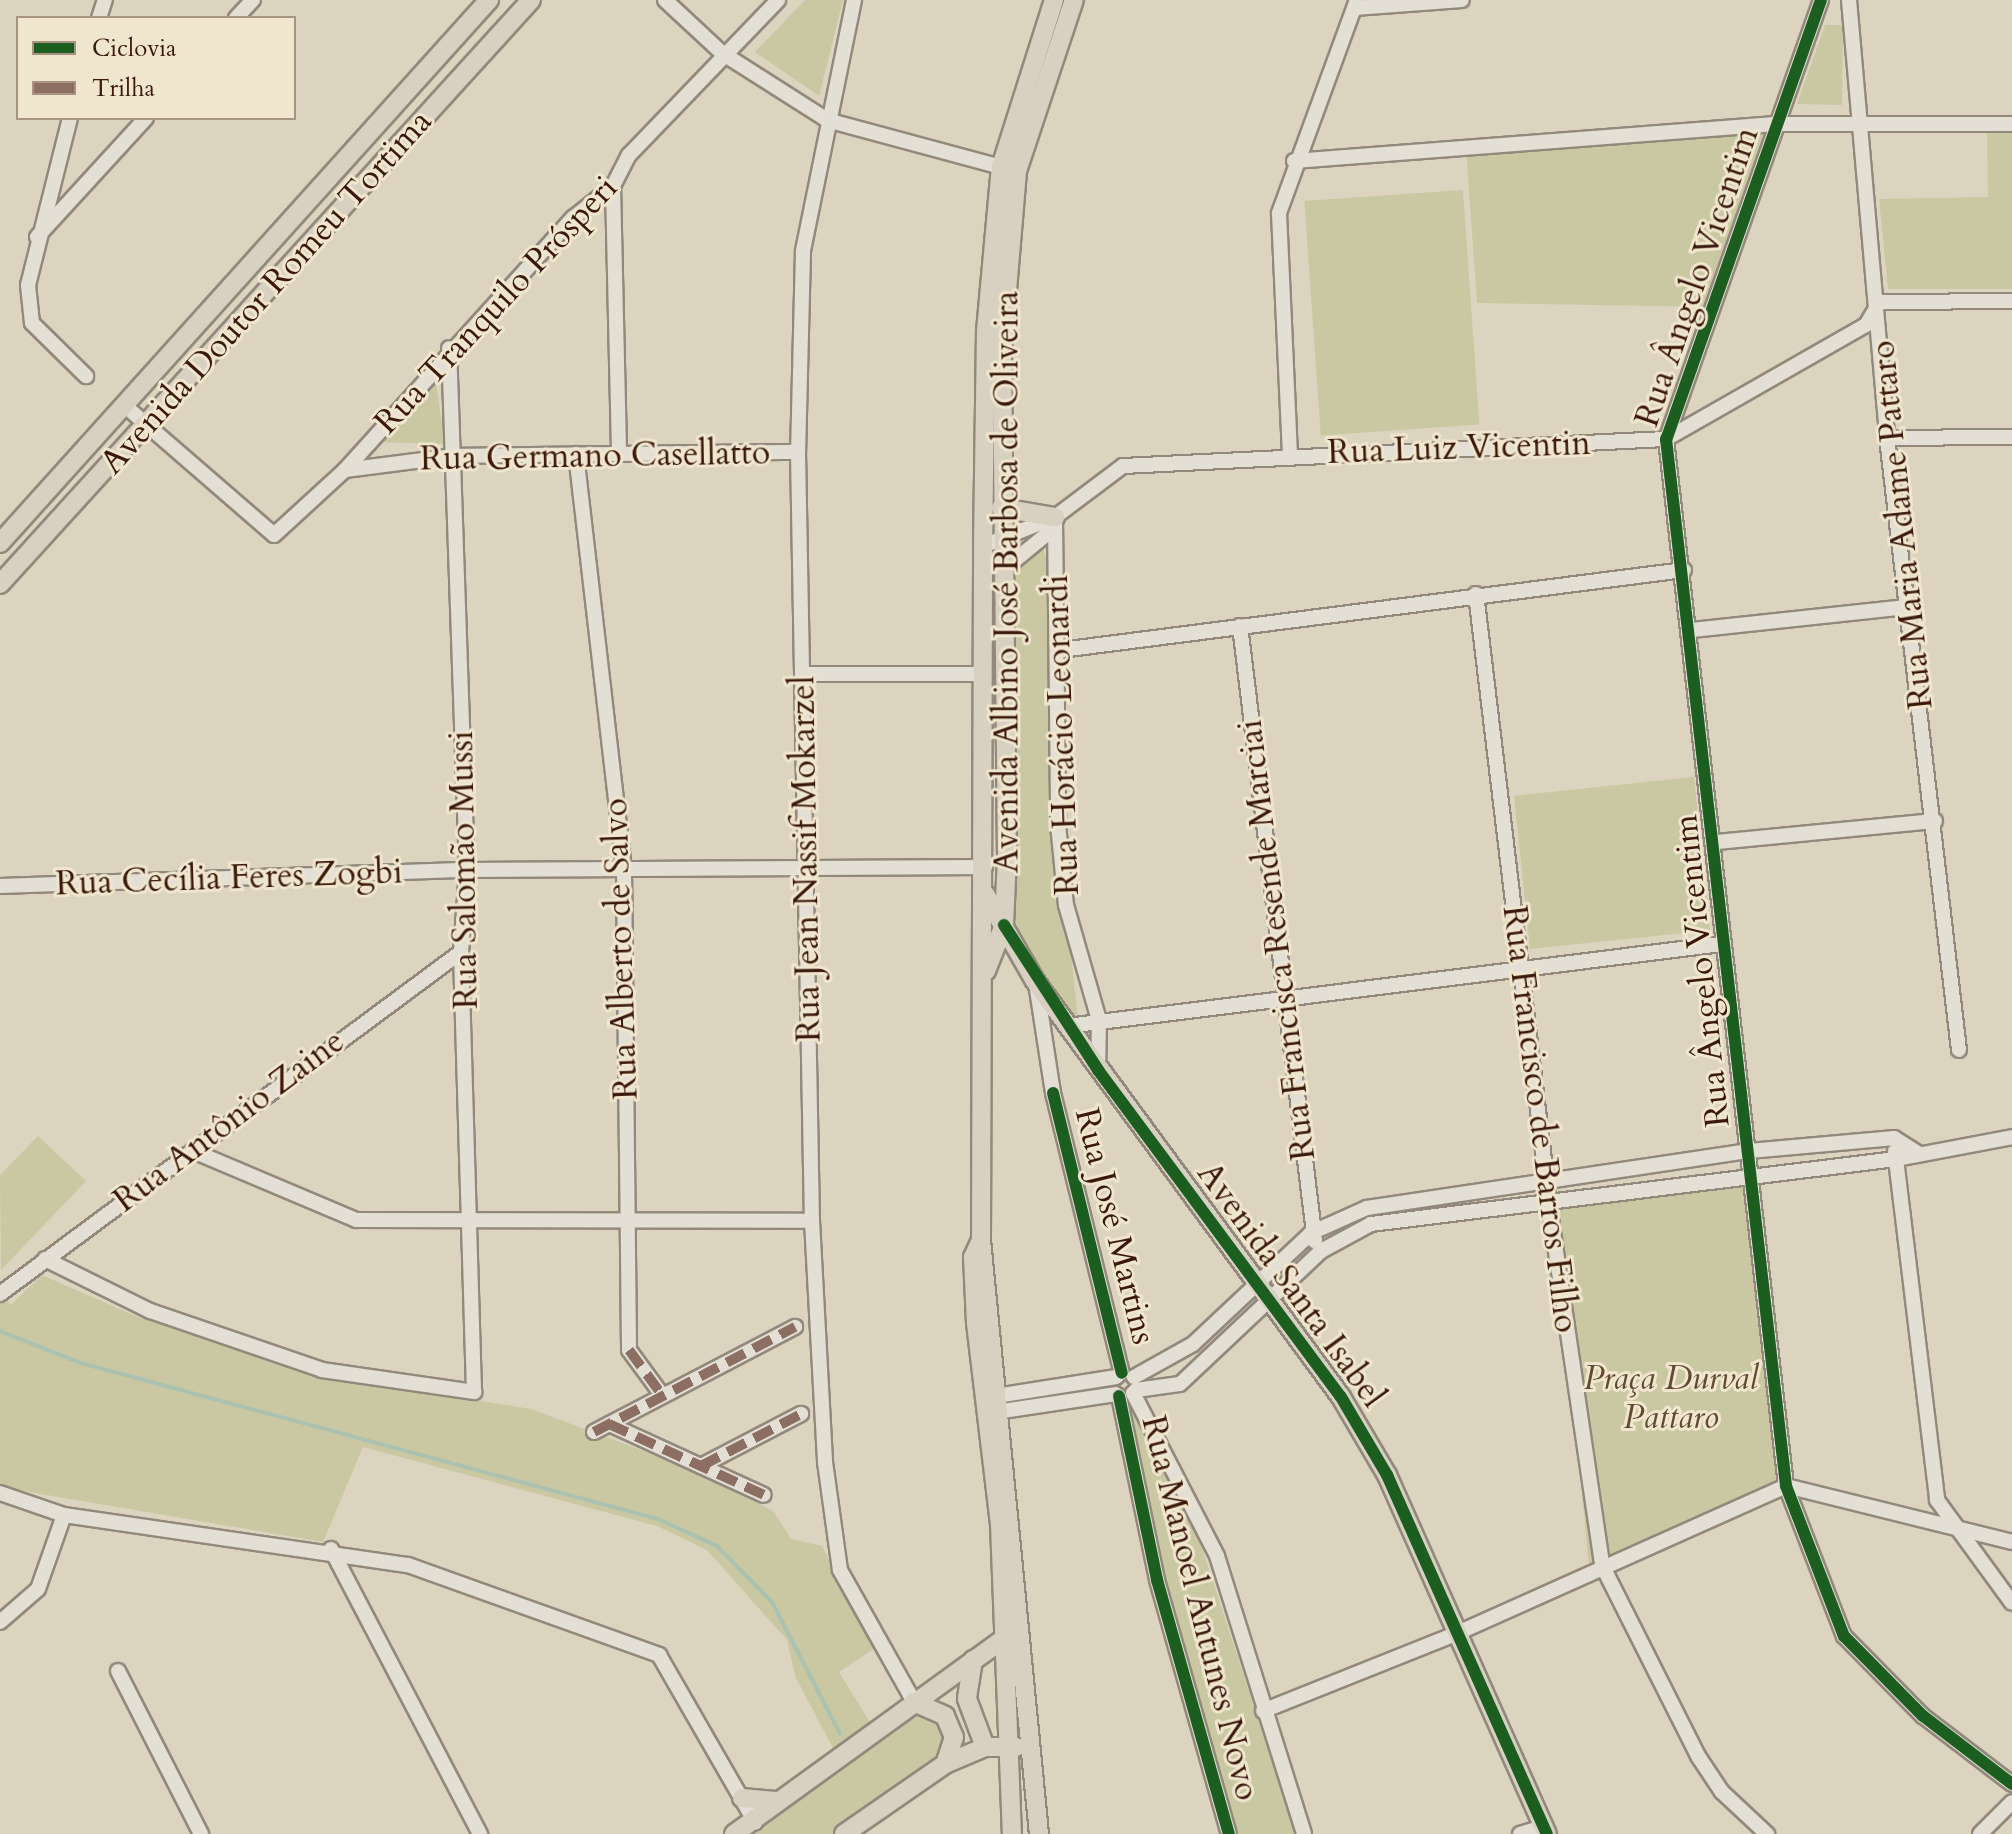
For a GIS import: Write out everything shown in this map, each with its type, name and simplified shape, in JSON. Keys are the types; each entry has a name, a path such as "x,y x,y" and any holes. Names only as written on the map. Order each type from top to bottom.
{"main road":[{"name":"Avenida Doutor Romeu Tortima","path":"0,543 489,0"},
{"name":"Avenida Doutor Romeu Tortima","path":"0,584 531,0"},
{"name":"Avenida Albino José Barbosa de Oliveira","path":"1039,1834 1028,1694 995,1404 973,1257 981,1240 986,331 1001,167 1054,0"},
{"name":"Avenida Albino José Barbosa de Oliveira","path":"983,977 1004,925 1002,350 1017,171 1074,0"},
{"path":"1001,508 1055,517"},
{"name":"Avenida Santa Isabel","path":"985,894 1035,981 1273,1302 1387,1475 1453,1635 1545,1831"},
{"name":"Avenida Albino José Barbosa de Oliveira","path":"995,1404 1005,1746 1012,1834"},
{"path":"734,1834 759,1828 778,1801 1003,1639"},
{"path":"980,1655 1004,1669 1028,1694"},
{"path":"980,1655 967,1699 985,1747"},
{"path":"914,1702 945,1716 954,1737 945,1764"},
{"path":"844,1834 945,1764 985,1747 1030,1747"},
{"path":"742,1798 778,1801"}],"street":[{"path":"238,16 253,0"},
{"path":"665,0 722,53 827,120 1001,167"},
{"name":"Rua Tranquilo Prósperi","path":"147,425 274,535 345,470 449,348 613,186 629,155 722,53 778,0"},
{"name":"Rua Jean Nassif Mokarzel","path":"854,0 827,120 803,251 798,452 812,1221 825,1462 840,1570 914,1702"},
{"path":"1290,455 1279,245 1294,161 1356,4 1462,0"},
{"name":"Rua Ângelo Vicentim","path":"1821,0 1666,439 1692,630 1716,842 1722,944 1749,1151 1786,1486 1844,1636 1923,1716 2012,1782"},
{"name":"Rua Maria Adame Pattaro","path":"1849,0 1856,126 1880,302 1887,438 1935,821 1959,1050"},
{"path":"69,120 34,241 28,285 32,323 86,376"},
{"path":"34,241 144,120"},
{"path":"1294,161 1779,124 2012,124"},
{"path":"613,186 619,452"},
{"path":"1880,302 2012,301"},
{"name":"Rua Luiz Vicentin","path":"983,546 1055,517 1123,466 1290,455 1666,439 1866,325 1880,302"},
{"name":"Rua Salomão Mussi","path":"45,1259 150,1311 322,1370 474,1392 461,952 467,870 449,348"},
{"path":"124,405 147,425"},
{"path":"1887,438 2012,437"},
{"name":"Rua Germano Casellatto","path":"345,470 454,456 798,452"},
{"name":"Rua Alberto de Salvo","path":"576,454 624,870 629,1350 662,1395"},
{"name":"Rua Horácio Leonardi","path":"1003,570 1047,534 1055,517"},
{"name":"Rua Horácio Leonardi","path":"1055,517 1061,650 1058,824 1066,905 1099,1020 1098,1070"},
{"path":"1061,650 1476,594 1684,570"},
{"name":"Rua Francisco de Barros Filho","path":"1476,594 1546,1179 1602,1565 1698,1756 1722,1792 1767,1834"},
{"path":"1692,630 1907,607"},
{"name":"Rua Francisca Resende Marciai","path":"1240,626 1311,1233 1321,1251"},
{"path":"803,674 984,674"},
{"path":"1716,842 1935,821"},
{"name":"Rua Cecília Feres Zogbi","path":"0,886 467,870 985,867"},
{"path":"1068,1026 1519,965 1722,944"},
{"name":"Rua Antônio Zaine","path":"0,1294 461,952"},
{"name":"Rua José Martins","path":"1035,981 1053,1093 1125,1386 1217,1556 1304,1834"},
{"path":"995,1404 1125,1386 1180,1384 1273,1302 1321,1251 1371,1224 1751,1173 1896,1159 2012,1137"},
{"path":"1894,1138 1937,1500 2012,1603"},
{"path":"1125,1386 1193,1344 1256,1280 1311,1233 1367,1208 1749,1151 1894,1138 1918,1153"},
{"path":"193,1151 356,1220 630,1225 812,1221"},
{"path":"594,1432 795,1327"},
{"name":"Rua Manoel Antunes Novo","path":"1125,1386 1157,1580 1229,1834"},
{"path":"701,1466 801,1414"},
{"path":"609,1424 764,1495"},
{"path":"1263,1711 1453,1635 1602,1565 1786,1486 2012,1542"},
{"path":"0,1493 64,1515 331,1549 408,1565 659,1655 759,1828"},
{"path":"0,1622 38,1589 64,1515"},
{"path":"331,1549 480,1834"},
{"path":"118,1671 201,1834"},
{"path":"1980,1834 2012,1802"},
{"path":"1520,1834 1545,1831"}],"green space":[{"path":"805,0 843,0 819,96 755,52"},
{"path":"1825,25 1843,25 1842,105 1797,104"},
{"path":"1770,129 1707,307 1477,303 1466,149"},
{"path":"2012,130 2012,289 1888,289 1879,199 1988,197 1987,131"},
{"path":"1463,190 1479,424 1321,436 1304,201"},
{"path":"435,377 445,444 381,442"},
{"path":"1042,547 1048,561 1055,899 1069,935 1078,1019 1068,1018 1023,946 1014,913 1011,572"},
{"path":"1694,777 1710,930 1530,949 1514,796"},
{"path":"38,1136 86,1181 1,1270 0,1175"},
{"name":"Praça Durval Pattaro","path":"1745,1180 1778,1482 1589,1565 1554,1209"},
{"path":"42,1275 133,1315 324,1376 531,1409 713,1477 774,1512 791,1539 822,1546 875,1648 839,1672 877,1734 915,1707 931,1710 947,1730 939,1763 840,1834 743,1834 837,1756 795,1676 787,1640 707,1550 657,1526 363,1447 323,1542 0,1487 0,1294 11,1305"},
{"path":"1133,1403 1192,1518 1296,1834 1236,1834 1162,1576 1124,1406"}],"waterway":[{"path":"0,1331 81,1363 658,1519 717,1546 772,1602 840,1734"}],"marked path":[{"path":"594,1432 795,1327"},
{"path":"629,1350 662,1395"},
{"path":"701,1466 801,1414"},
{"path":"609,1424 764,1495"}],"cycle path":[{"path":"1821,0 1666,439 1786,1486 1844,1636 1923,1716 2012,1784"},
{"path":"1004,925 1098,1070 1341,1397 1387,1475 1547,1834"},
{"path":"1053,1093 1122,1373"},
{"path":"1119,1396 1157,1580 1229,1834"}]}
